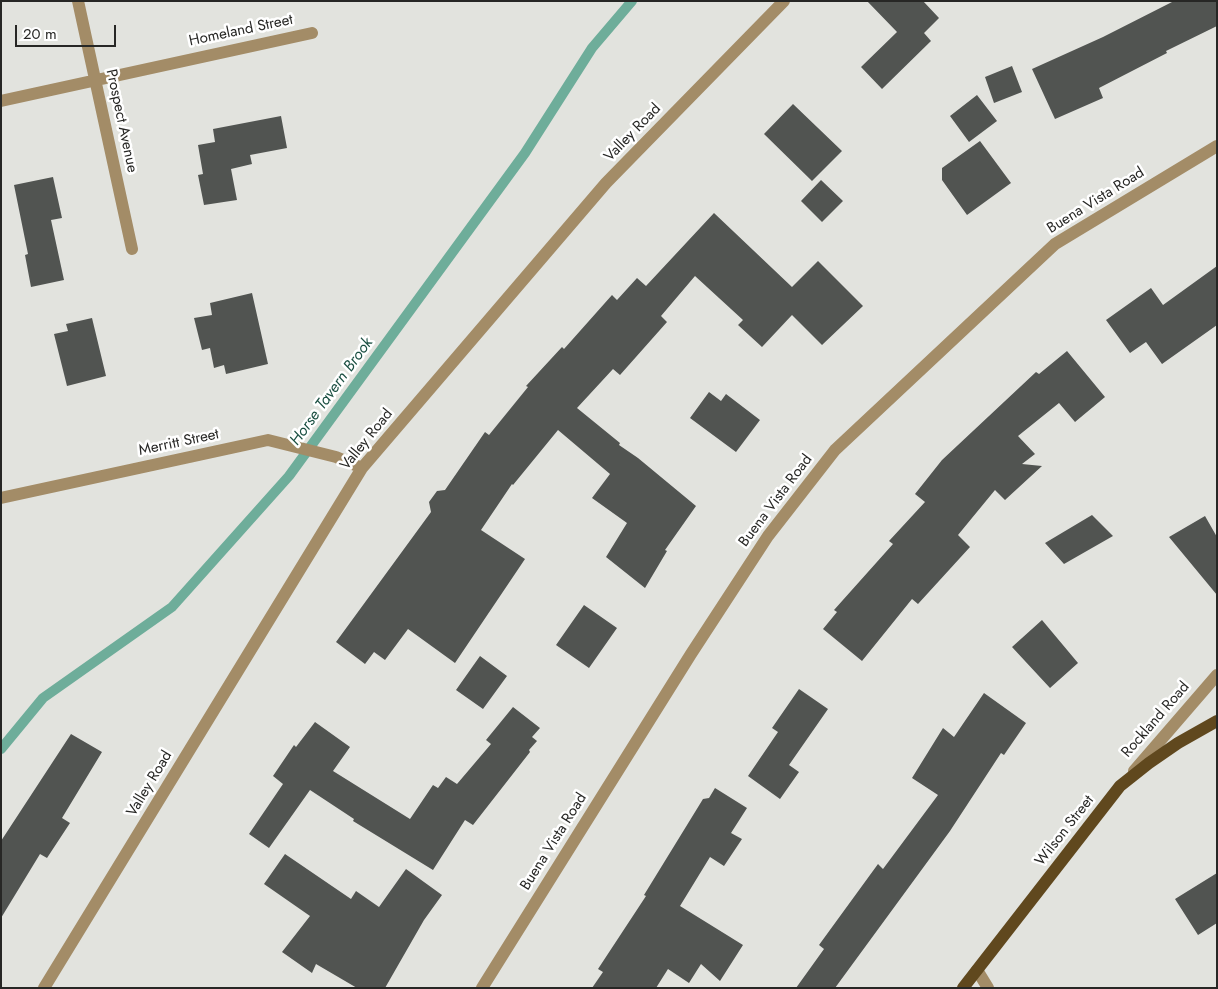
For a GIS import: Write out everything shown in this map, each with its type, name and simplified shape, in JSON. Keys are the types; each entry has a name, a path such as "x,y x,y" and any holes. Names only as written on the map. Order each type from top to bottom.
{"main road":[{"name":"Wilson Street","path":"963,988 1120,786 1178,743 1217,721"}],"street":[{"name":"Prospect Avenue","path":"78,1 132,249"},
{"name":"Valley Road","path":"44,988 362,468 606,183 784,1"},
{"name":"Homeland Street","path":"1,101 312,33"},
{"name":"Buena Vista Road","path":"482,988 691,654 768,536 835,450 1055,244 1217,146"},
{"name":"Merritt Street","path":"1,498 268,440 336,457 362,468"},
{"name":"Rockland Road","path":"1120,786 1217,675"},
{"path":"977,970 988,988"}],"building":[{"path":"867,1 923,1 939,18 924,33 931,41 882,89 861,67 897,32"},
{"path":"1174,1 1217,1 1217,26 1166,51 1167,53 1099,88 1103,98 1055,119 1032,69 1103,37"},
{"path":"1012,66 1022,92 994,103 985,77"},
{"path":"977,95 997,121 969,142 950,116"},
{"path":"793,104 842,151 812,181 764,134"},
{"path":"281,116 287,148 250,155 252,164 231,169 237,200 204,205 198,175 203,174 198,145 215,142 213,129"},
{"path":"980,141 1011,183 967,215 942,180 942,168"},
{"path":"53,177 62,218 51,220 64,280 31,287 25,255 28,254 14,185"},
{"path":"821,180 843,201 822,222 801,201"},
{"path":"714,213 792,287 818,261 863,306 822,345 792,315 762,347 738,325 743,320 695,276 661,316 667,322 620,375 613,369 577,408 620,443 619,445 638,458 696,506 665,550 667,551 645,588 606,557 627,523 592,498 610,474 558,430 512,484 481,530 525,559 455,663 408,629 385,660 374,652 365,664 336,642 431,512 429,502 437,491 445,490 485,432 489,435 528,387 526,386 562,347 564,349 612,295 617,300 637,278 646,286"},
{"path":"1217,266 1217,325 1162,364 1146,342 1130,353 1106,320 1151,288 1163,305"},
{"path":"252,293 268,364 226,374 224,365 214,368 210,348 202,350 194,318 212,315 210,303"},
{"path":"92,318 106,376 67,386 54,334 68,331 66,324"},
{"path":"1067,351 1105,397 1075,422 1059,403 1018,436 1035,454 1022,464 1042,466 1005,500 995,490 958,535 970,547 918,604 912,599 862,661 823,629 837,612 834,610 893,544 889,541 925,502 915,494 942,460 1036,372 1039,374"},
{"path":"709,392 721,401 726,394 760,420 736,452 690,418"},
{"path":"1092,515 1113,536 1064,564 1045,543"},
{"path":"1205,516 1217,537 1217,595 1169,537"},
{"path":"584,605 617,628 589,668 556,645"},
{"path":"1042,620 1078,663 1050,688 1012,647"},
{"path":"480,656 507,676 483,709 456,690"},
{"path":"799,689 828,709 789,765 799,772 780,799 748,776 778,732 772,728"},
{"path":"984,693 1026,723 1004,755 1001,753 950,831 835,988 796,988 824,949 819,945 878,864 883,869 938,795 912,778 943,728 954,737"},
{"path":"513,707 540,728 532,737 537,741 473,825 465,820 433,870 353,821 354,819 310,790 269,848 249,834 283,784 273,776 294,745 296,747 315,722 350,747 333,771 410,819 433,785 438,788 446,777 457,784 491,744 486,740"},
{"path":"71,734 102,752 62,818 70,823 47,858 40,854 1,918 1,841"},
{"path":"715,788 747,808 731,833 742,839 724,866 710,857 680,906 743,945 720,981 701,964 689,983 668,969 656,988 592,988 603,972 598,969 646,896 644,895 703,799 709,798"},
{"path":"285,854 351,899 356,891 379,907 406,869 442,895 424,920 385,988 357,988 316,964 312,973 282,952 310,916 264,884"},
{"path":"1217,873 1217,923 1198,935 1175,899"}],"waterway":[{"name":"Horse Tavern Brook","path":"1,749 43,698 172,607 289,476 525,153 592,48 632,1"}]}
